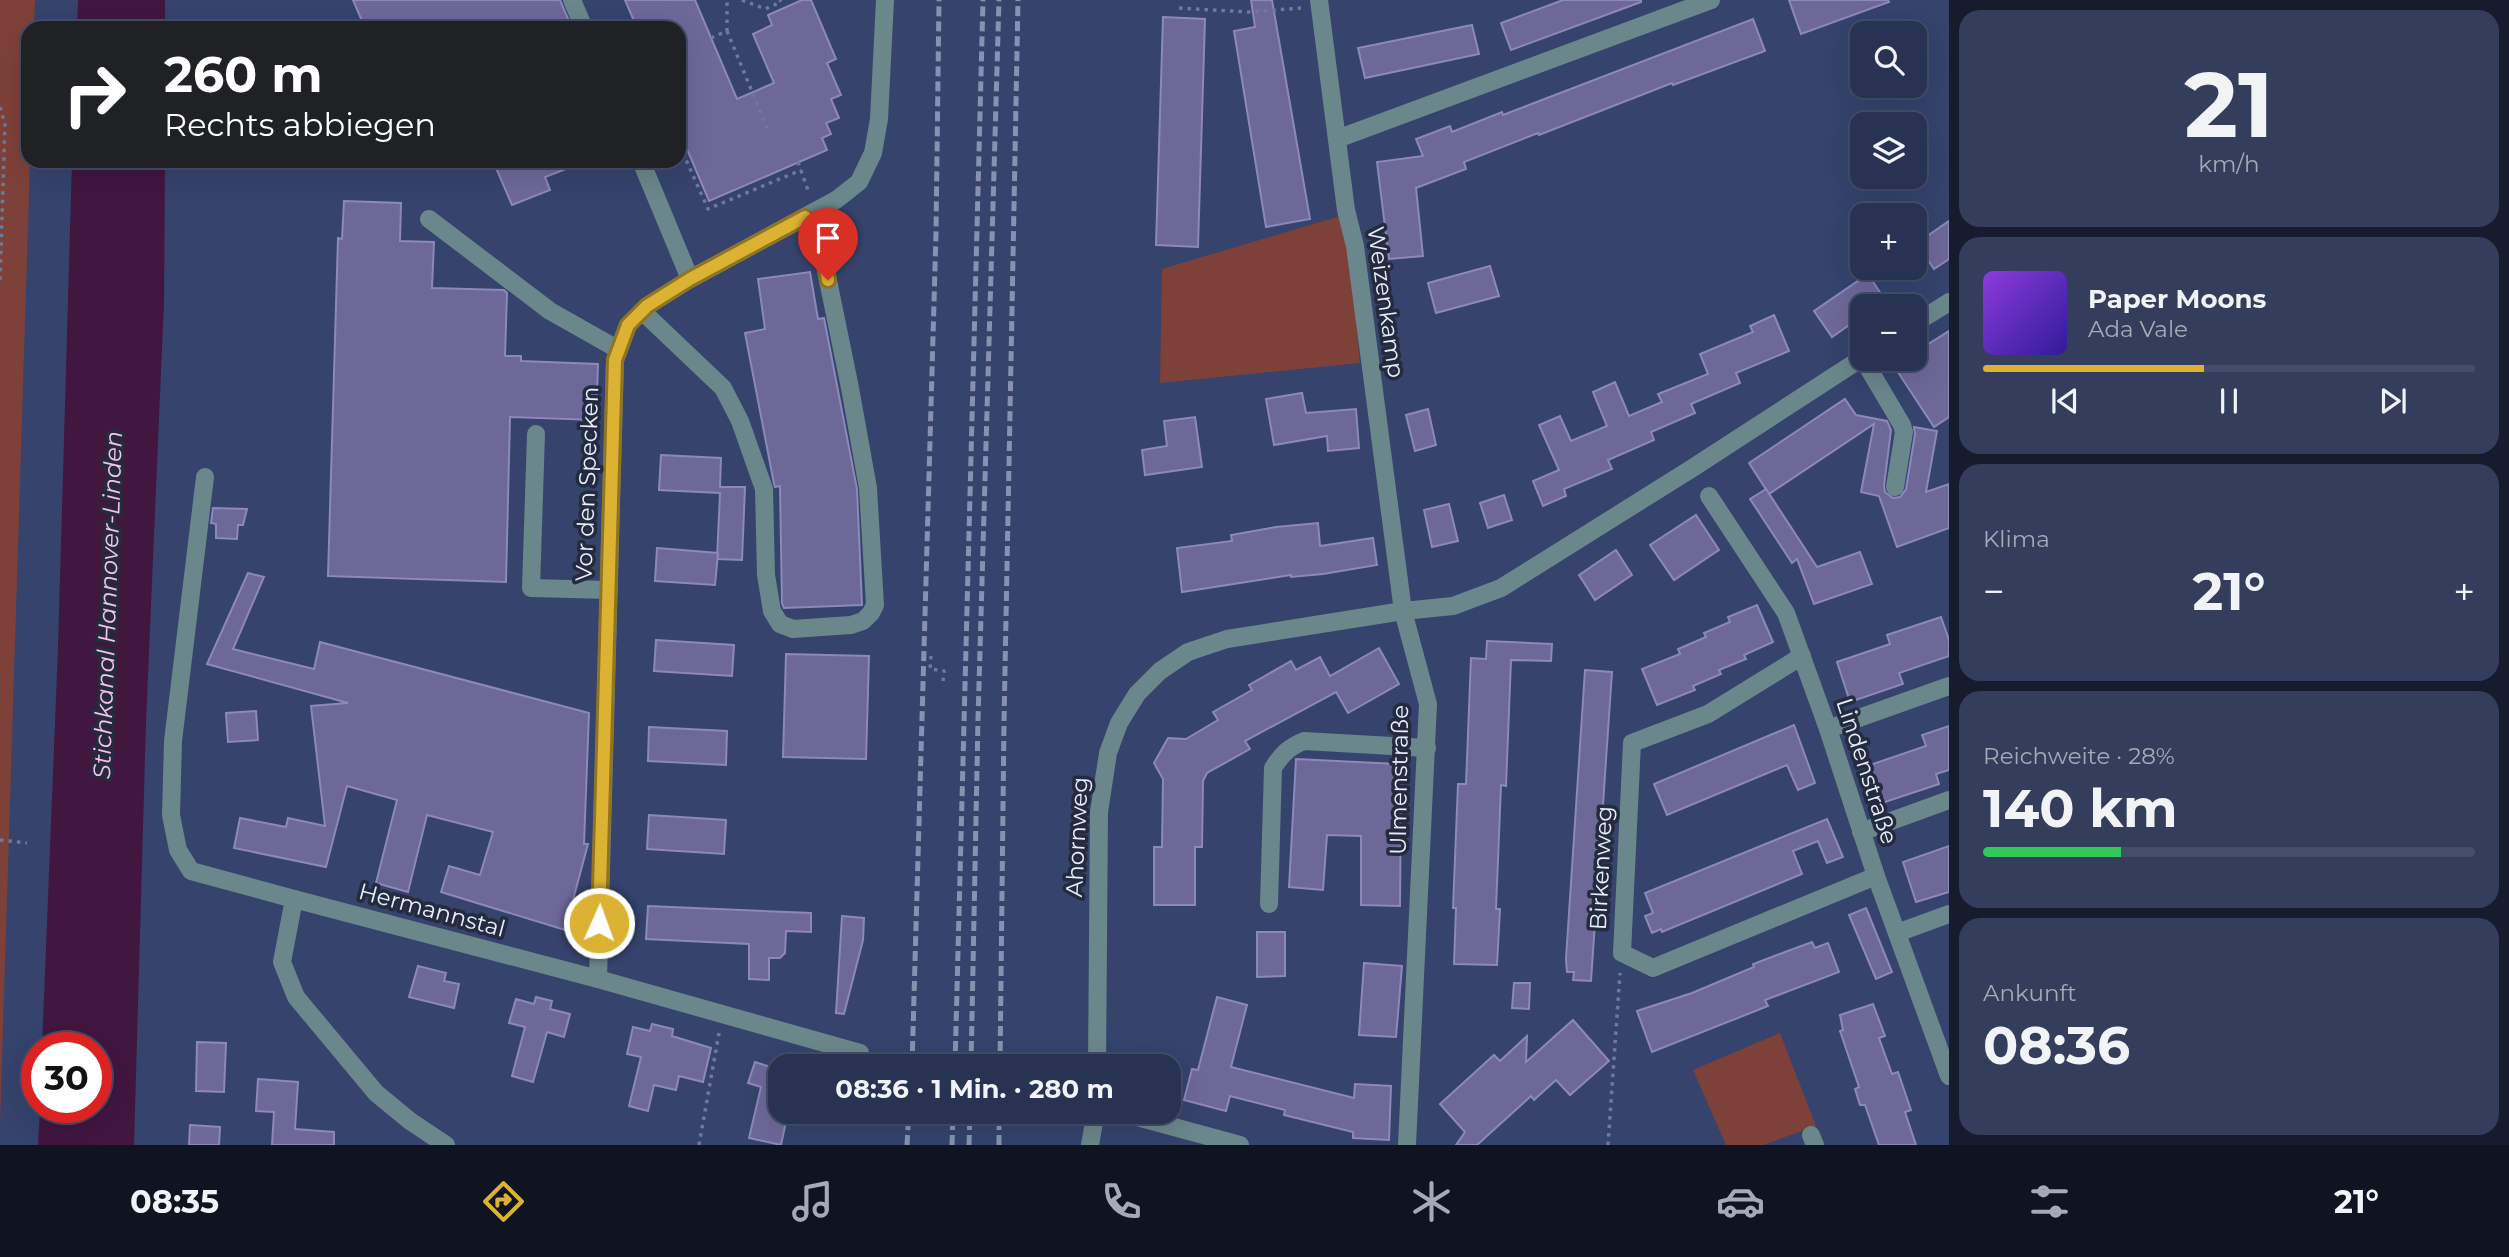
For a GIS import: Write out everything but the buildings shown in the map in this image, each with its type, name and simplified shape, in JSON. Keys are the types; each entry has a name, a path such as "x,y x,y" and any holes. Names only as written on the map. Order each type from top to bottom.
{"street":[{"path":"572,0 581,21"},
{"name":"Vor den Specken","path":"598,979 615,360 628,325 642,311 690,279 836,200 859,182 873,153 879,119 886,0"},
{"path":"1337,139 1711,0"},
{"name":"Weizenkamp","path":"1320,3 1346,210 1357,260 1403,611"},
{"path":"644,168 690,279"},
{"path":"642,311 723,388 740,421 764,489 766,575 772,611 780,624 793,629 852,625 863,621 875,605 868,488 823,256 810,214"},
{"path":"429,219 551,311 619,350"},
{"path":"1927,316 1949,302"},
{"path":"1403,611 1453,606 1501,588 1850,367"},
{"path":"1869,371 1904,432 1895,487"},
{"path":"536,434 531,588 609,590"},
{"name":"Hermannstal","path":"205,477 173,741 171,815 178,850 191,871 598,979 860,1053"},
{"name":"Lindenstraße","path":"1709,496 1786,613 1897,933 1942,1034 1949,1076"},
{"name":"Ulmenstraße","path":"1403,611 1428,704 1407,1145"},
{"name":"Ahornweg","path":"1097,1054 1099,812 1108,753 1119,723 1137,694 1160,671 1188,652 1227,639 1403,611"},
{"name":"Birkenweg","path":"1802,656 1708,714 1632,743 1622,953 1653,968 1876,876"},
{"path":"1828,729 1949,686"},
{"path":"1269,904 1273,768 1281,755 1290,747 1304,741 1427,748"},
{"path":"1861,832 1949,800"},
{"path":"295,899 282,962 296,997 376,1093 410,1121 446,1145"},
{"path":"1897,933 1949,914"},
{"path":"1090,1145 1094,1124"},
{"path":"1163,1124 1240,1145"}],"path":[{"path":"727,0 727,31 767,128"},
{"path":"742,0 765,9 781,2 780,0"},
{"path":"1179,8 1249,12 1320,3"},
{"path":"711,38 727,31"},
{"path":"0,107 5,124 0,281"},
{"path":"686,161 708,209 801,170"},
{"path":"798,162 810,214"},
{"path":"931,656 930,669 944,671 943,681"},
{"path":"2,840 27,843"},
{"path":"1608,1145 1622,953"},
{"path":"699,1145 722,1014"}],"shaded area":[{"path":"0,0 35,0 34,21 21,21 21,168 30,168 0,1123"},
{"path":"1347,214 1360,363 1160,383 1162,269"},
{"path":"1780,1033 1816,1126 1763,1145 1726,1145 1693,1070"}],"water":[{"path":"78,0 165,0 165,21 77,21"},
{"name":"Stichkanal Hannover-Linden","path":"72,168 165,168 164,301 146,722 134,1145 38,1145 39,1123 112,1123 112,1032 43,1032 58,648"}],"railway":[{"path":"912,1054 936,233 939,0"},
{"path":"955,1054 983,0"},
{"path":"971,1054 999,0"},
{"path":"1000,1054 1018,0"},
{"path":"907,1145 908,1124"},
{"path":"952,1145 953,1124"},
{"path":"969,1145 970,1124"},
{"path":"999,1124 999,1145"}],"route":[{"path":"599,923 615,360 628,325 647,306 690,279 805,217 823,256 828,280"}]}
